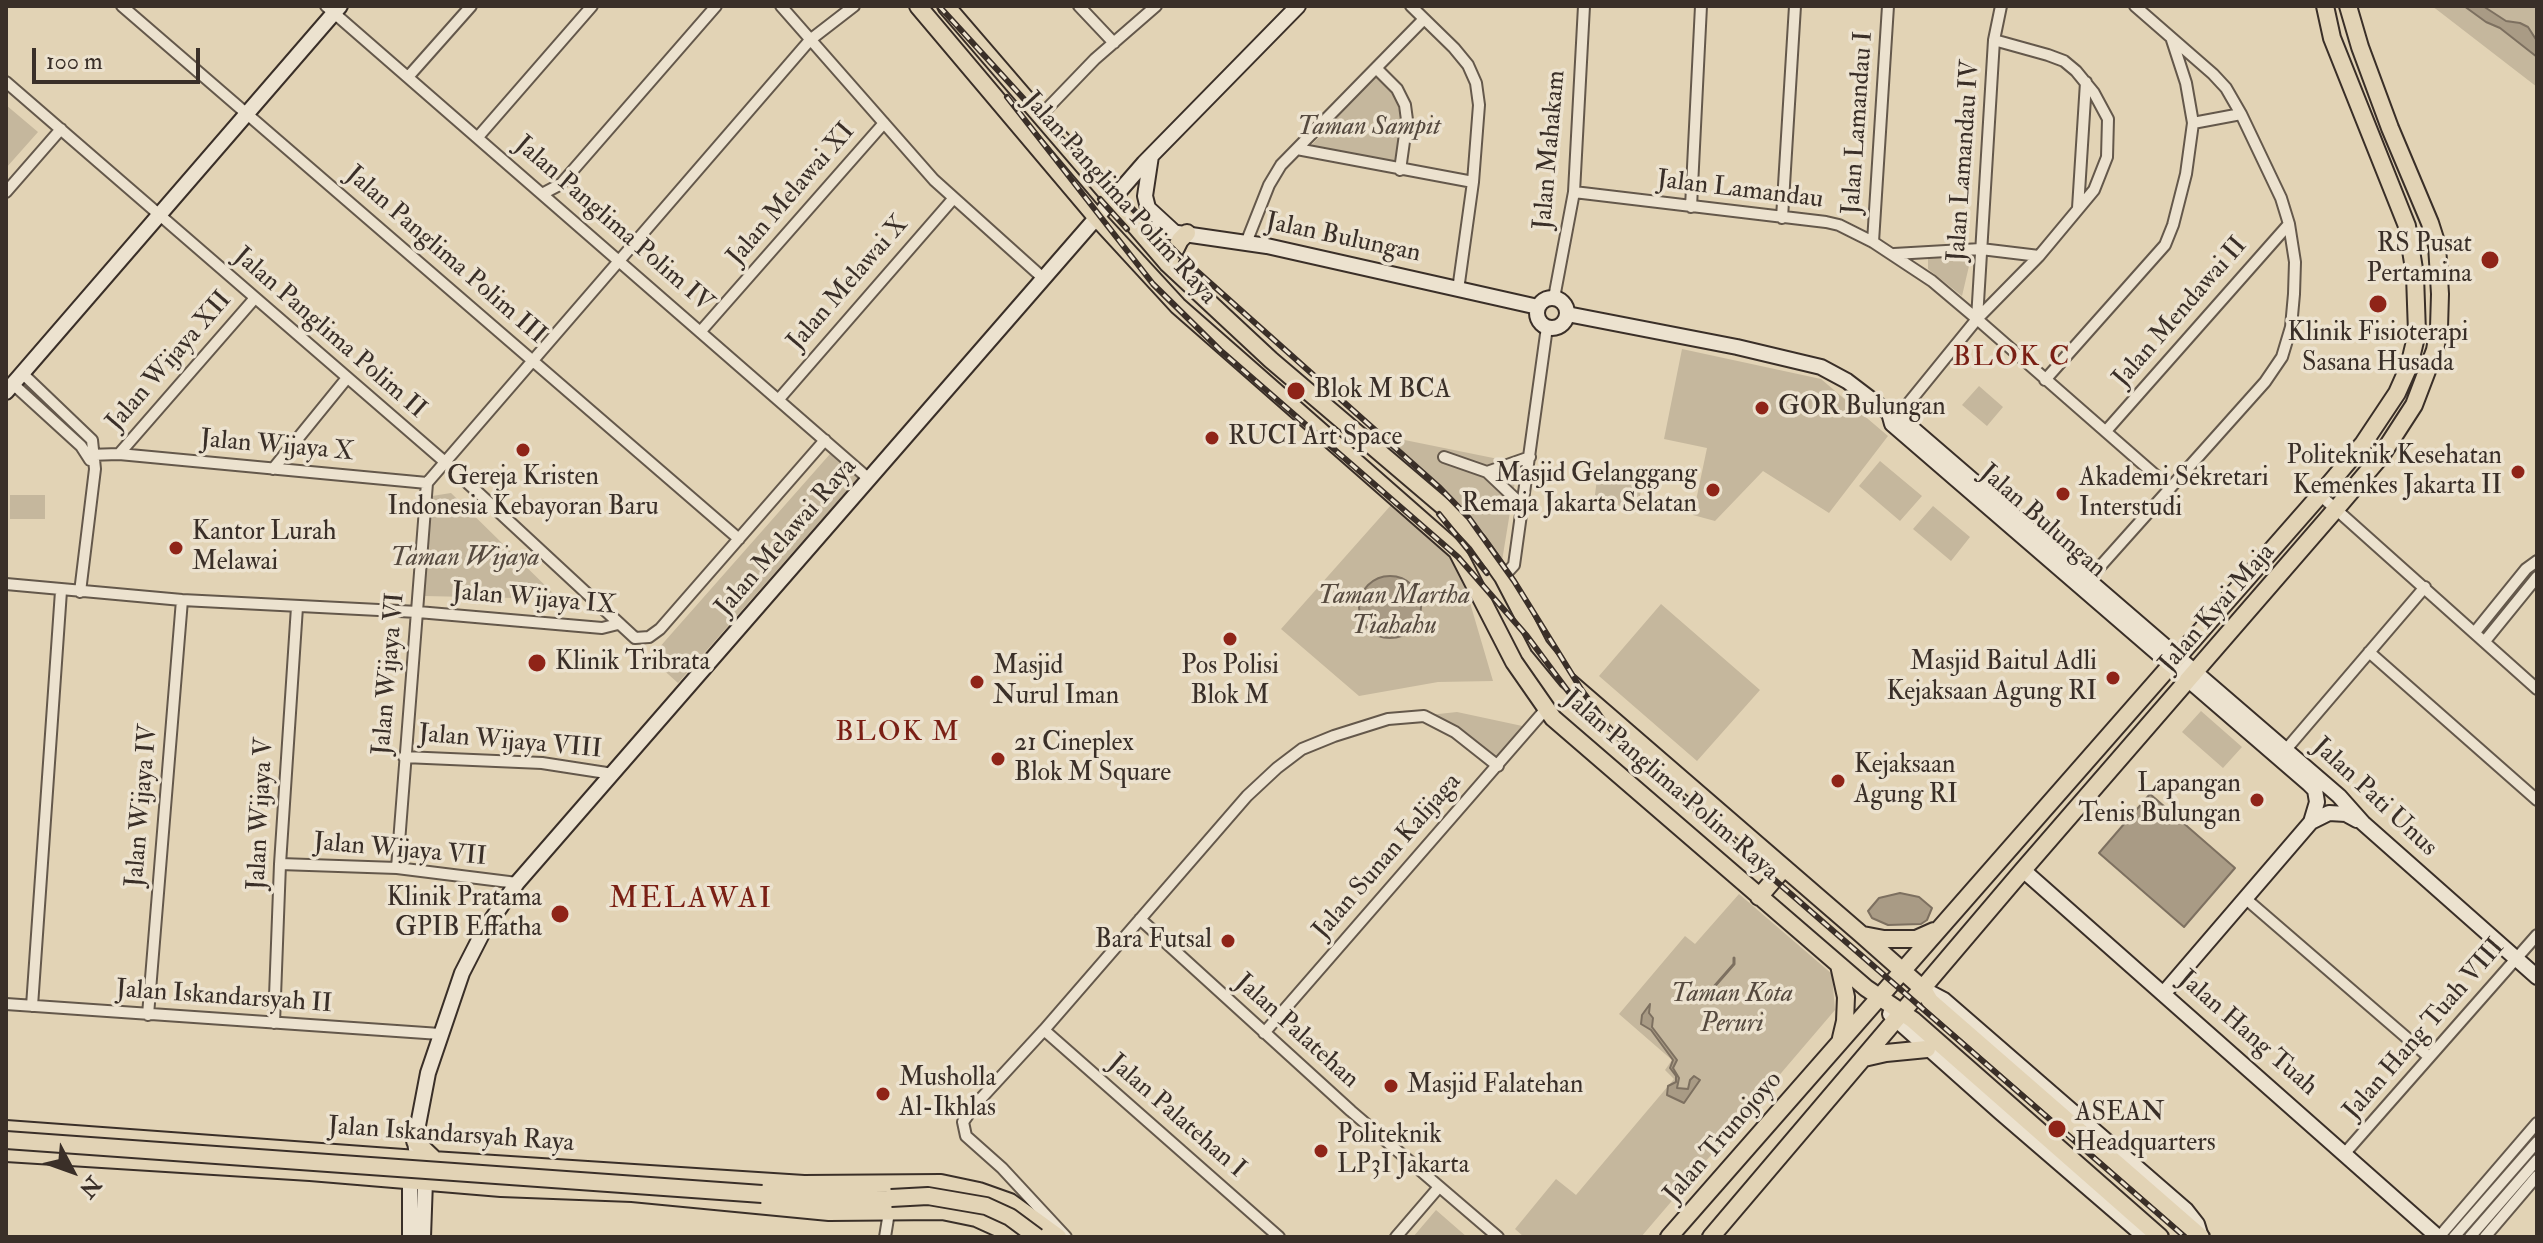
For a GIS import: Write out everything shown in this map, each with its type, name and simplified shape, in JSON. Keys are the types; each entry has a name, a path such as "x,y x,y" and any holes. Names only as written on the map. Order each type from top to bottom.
{"main road":[{"name":"Jalan Panglima Polim Raya","path":"918,6 1097,218 1178,306 1457,551 1514,662 1545,710 1899,1017 2160,1237"},
{"name":"Jalan Panglima Polim Raya","path":"946,6 1168,264 1247,337 1452,514 1491,557 1527,626 1567,680 1862,935 1923,989 1930,1001 2201,1237"},
{"name":"Jalan Kyai Maja","path":"1880,999 1901,971 2320,495 2363,444 2397,393 2409,366 2417,333 2415,275 2407,226 2332,38 2325,6"},
{"name":"Jalan Kyai Maja","path":"1899,1017 2381,456 2414,405 2435,350 2439,328 2437,245 2390,128 2348,6"},
{"path":"2370,135 2390,128"},
{"path":"1168,264 1180,240 1180,232"},
{"path":"1231,354 1247,337"},
{"path":"1759,897 1784,868"},
{"path":"1862,935 1916,939 1939,928"},
{"path":"1839,965 1846,998 1845,1021 1839,1043"},
{"name":"Jalan Trunojoyo","path":"1669,1237 1880,999"},
{"name":"Jalan Trunojoyo","path":"1711,1237 1899,1017"},
{"path":"1864,1058 1927,1049"},
{"name":"Jalan Iskandarsyah Raya","path":"6,1129 804,1184 941,1183 1010,1202 1058,1237"},
{"path":"6,1140 762,1194 872,1198 928,1196 986,1206 1010,1217 1037,1237"},
{"path":"415,1141 436,1161"},
{"name":"Jalan Iskandarsyah Raya","path":"6,1153 501,1188 632,1193 803,1211 889,1214 933,1211 976,1218 1018,1237"}],"street":[{"name":"Jalan Panglima Polim III","path":"122,6 739,539"},
{"path":"408,77 471,6"},
{"path":"478,137 592,6"},
{"path":"544,193 561,184 716,6"},
{"path":"781,6 953,199 1043,278"},
{"path":"427,483 810,40 854,6"},
{"path":"1079,6 1114,43"},
{"path":"1041,115 1095,59 1156,6"},
{"name":"Jalan Melawai Raya","path":"417,1235 418,1181 413,1159 428,1073 462,973 483,932 517,883 1151,155 1298,6"},
{"path":"1411,6 1461,57 1476,83 1479,105 1473,182 1458,290"},
{"name":"Jalan Mahakam","path":"1554,298 1574,192 1584,6"},
{"path":"1691,207 1701,6"},
{"path":"1782,218 1795,6"},
{"name":"Jalan Lamandau I","path":"1873,242 1888,6"},
{"name":"Jalan Lamandau IV","path":"1977,319 1994,40 2001,6"},
{"path":"2088,580 2265,382 2282,357 2291,327 2294,294 2295,262 2289,224 2271,173 2241,114 2226,88 2135,6"},
{"path":"80,592 95,469 92,454 14,383 247,113 333,8"},
{"name":"Jalan Panglima Polim IV","path":"333,8 869,479"},
{"path":"1246,243 1269,185 1281,165 1424,19"},
{"path":"2045,380 2165,245 2173,225 2186,174 2193,123 2186,83 2172,38"},
{"path":"1893,417 1977,319 2039,256 2094,190 2102,174 2109,140 2108,119 2086,82 2064,61 1994,40"},
{"path":"1377,69 1397,89 1405,105 1407,120 1400,170"},
{"name":"Jalan Panglima Polim II","path":"6,82 445,462 618,624"},
{"path":"2078,210 2086,82"},
{"path":"2193,123 2241,114"},
{"name":"Jalan Melawai XI","path":"701,331 884,123"},
{"path":"6,192 61,129"},
{"path":"1297,149 1473,182"},
{"path":"1151,155 1145,196 1148,208 1180,232"},
{"path":"557,205 561,184"},
{"name":"Jalan Lamandau","path":"1574,192 1839,225 1894,254 1977,319 2169,487"},
{"name":"Jalan Melawai X","path":"779,399 953,199"},
{"name":"Jalan Mendawai II","path":"2106,431 2289,224"},
{"name":"Jalan Bulungan","path":"1136,227 1315,256 1538,307"},
{"path":"1894,254 1981,249 2039,256"},
{"name":"Jalan Wijaya XII","path":"119,454 255,298"},
{"path":"1547,298 1554,298 1564,303 1567,314 1560,325 1547,327 1539,319 1538,307 1547,298"},
{"name":"Jalan Bulungan","path":"1567,314 1737,347 1821,367 1847,381 2088,580 2173,660"},
{"path":"1503,577 1514,565 1547,327"},
{"path":"273,469 347,378"},
{"name":"Jalan Bulungan","path":"1893,417 2173,660"},
{"name":"Jalan Wijaya IX","path":"6,584 182,600 418,612 602,628 618,624 635,638 649,637 660,629 825,440"},
{"name":"Jalan Wijaya X","path":"92,454 427,483"},
{"path":"1444,457 1487,472 1523,506"},
{"path":"1487,472 1530,457"},
{"name":"Jalan Wijaya VI","path":"397,868 427,483"},
{"path":"2320,495 2537,689"},
{"path":"2475,632 2526,569 2537,561"},
{"path":"2485,641 2537,577"},
{"path":"2282,753 2425,587"},
{"path":"32,1006 61,591"},
{"name":"Jalan Wijaya IV","path":"148,1015 182,600"},
{"name":"Jalan Wijaya V","path":"274,1023 280,864 297,607"},
{"path":"2369,652 2536,798"},
{"name":"Jalan Pati Unus","path":"2173,660 2282,753 2339,796 2363,823 2537,977"},
{"name":"Jalan Sunan Kalijaga","path":"1264,1033 1545,710"},
{"path":"1066,1237 1002,1168 972,1142 963,1129 963,1122 1247,796 1302,749 1388,719 1424,716 1455,732 1498,766"},
{"name":"Jalan Pati Unus","path":"2282,753 2315,790 2317,802 2311,822"},
{"name":"Jalan Wijaya VIII","path":"404,757 542,763 613,774"},
{"path":"2164,993 2311,822 2329,813 2346,814 2363,823"},
{"name":"Jalan Wijaya VII","path":"280,864 397,868 517,883"},
{"name":"Jalan Hang Tuah","path":"2023,870 2438,1237"},
{"path":"2246,899 2429,1057"},
{"name":"Jalan Palatehan","path":"1140,919 1264,1033 1498,1237"},
{"name":"Jalan Hang Tuah VIII","path":"2345,1153 2537,935"},
{"name":"Jalan Iskandarsyah II","path":"6,1004 440,1034"},
{"path":"1899,1017 1927,1049 2145,1237"},
{"name":"Jalan Palatehan I","path":"1044,1030 1279,1237"},
{"path":"2438,1237 2537,1123"},
{"path":"2485,1237 2537,1142"},
{"path":"2454,1237 2536,1164"},
{"path":"2500,1166 2517,1182"},
{"path":"2470,1237 2517,1182 2537,1176"},
{"path":"885,1237 893,1184"},
{"path":"1396,1237 1439,1187"}],"green space":[{"path":"2431,6 2537,6 2537,87 2436,9"},
{"name":"Taman Sampit","path":"1375,76 1394,92 1402,120 1395,164 1308,149"},
{"path":"6,105 38,132 6,168"},
{"path":"1972,253 1962,296 1928,269 1928,259"},
{"name":"GOR Bulungan","path":"1682,349 1821,379 1888,436 1829,513 1763,471 1715,521 1693,515 1707,448 1664,439"},
{"path":"1979,386 2003,407 1987,426 1962,405"},
{"path":"1370,433 1518,463 1501,567 1487,540 1468,516"},
{"path":"830,454 858,478 678,683 650,658"},
{"path":"1880,461 1922,496 1900,521 1859,486"},
{"path":"1598,472 1643,479 1638,508 1594,502"},
{"name":"Taman Wijaya","path":"451,493 559,599 424,596 432,496"},
{"path":"10,495 45,495 45,519 10,519"},
{"name":"Taman Martha Tiahahu","path":"1392,504 1449,550 1463,579 1493,681 1438,682 1359,696 1281,629"},
{"path":"1933,506 1970,537 1951,561 1913,529"},
{"path":"1661,604 1760,690 1697,761 1599,676"},
{"path":"2201,711 2242,747 2223,768 2182,732"},
{"path":"1457,712 1527,727 1491,765 1429,715"},
{"name":"Taman Kota Peruri","path":"1739,894 1832,974 1835,1010 1641,1237 1524,1237 1515,1229 1556,1179 1576,1195 1674,1079 1665,1070 1672,1060 1619,1014 1685,936 1695,944"},
{"path":"1436,1210 1467,1237 1413,1237"}],"shaded area":[{"path":"2464,6 2483,6 2506,21 2528,27 2537,41 2537,57 2500,28"},
{"path":"1390,576 1402,578 1412,585 1419,595 1419,619 1412,629 1402,636 1390,638 1378,636 1368,629 1361,619 1359,607 1361,595 1368,585 1378,578"},
{"path":"2150,794 2235,868 2184,927 2099,853"},
{"path":"1900,893 1919,897 1932,908 1927,920 1921,924 1888,925 1872,918 1868,911 1879,898"},
{"path":"1650,1004 1652,1027 1677,1060 1673,1068 1679,1078 1677,1088 1688,1089 1694,1076 1700,1080 1684,1103 1667,1095 1668,1086 1676,1082 1670,1068 1673,1060 1651,1030 1641,1024 1642,1015"}],"waterway":[{"path":"1713,988 1734,964 1734,958"},
{"path":"1694,989 1702,994"}],"railway":[{"path":"939,6 1045,122 1179,255 1440,488 1469,518 1514,581 1581,689 1606,724 1646,768 2185,1237"},
{"path":"1007,97 1153,284 1220,350 1458,557 1527,636 1582,710"},
{"path":"1100,199 1127,229"},
{"path":"1439,514 1487,573"}],"place":[{"name":"RS Pusat Pertamina","path":"2490,260"},
{"name":"Klinik Fisioterapi Sasana Husada","path":"2378,304"},
{"name":"Blok M BCA","path":"1296,391"},
{"name":"GOR Bulungan","path":"1762,408"},
{"name":"RUCI Art Space","path":"1212,438"},
{"name":"Gereja Kristen Indonesia Kebayoran Baru","path":"523,450"},
{"name":"Politeknik Kesehatan Kemenkes Jakarta II","path":"2518,472"},
{"name":"Masjid Gelanggang Remaja Jakarta Selatan","path":"1713,490"},
{"name":"Akademi Sekretari Interstudi","path":"2063,494"},
{"name":"Kantor Lurah Melawai","path":"176,548"},
{"name":"Pos Polisi Blok M","path":"1230,639"},
{"name":"Klinik Tribrata","path":"537,663"},
{"name":"Masjid Baitul Adli Kejaksaan Agung RI","path":"2113,678"},
{"name":"Masjid Nurul Iman","path":"977,682"},
{"name":"21 Cineplex Blok M Square","path":"998,759"},
{"name":"Kejaksaan Agung RI","path":"1838,781"},
{"name":"Lapangan Tenis Bulungan","path":"2257,800"},
{"name":"Klinik Pratama GPIB Effatha","path":"560,914"},
{"name":"Bara Futsal","path":"1228,941"},
{"name":"Masjid Falatehan","path":"1391,1086"},
{"name":"Musholla Al-Ikhlas","path":"883,1094"},
{"name":"ASEAN Headquarters","path":"2057,1129"},
{"name":"Politeknik LP3I Jakarta","path":"1321,1151"}],"district":[{"name":"BLOK C","path":"2012,359"},
{"name":"BLOK M","path":"898,734"},
{"name":"MELAWAI","path":"691,901"}]}
